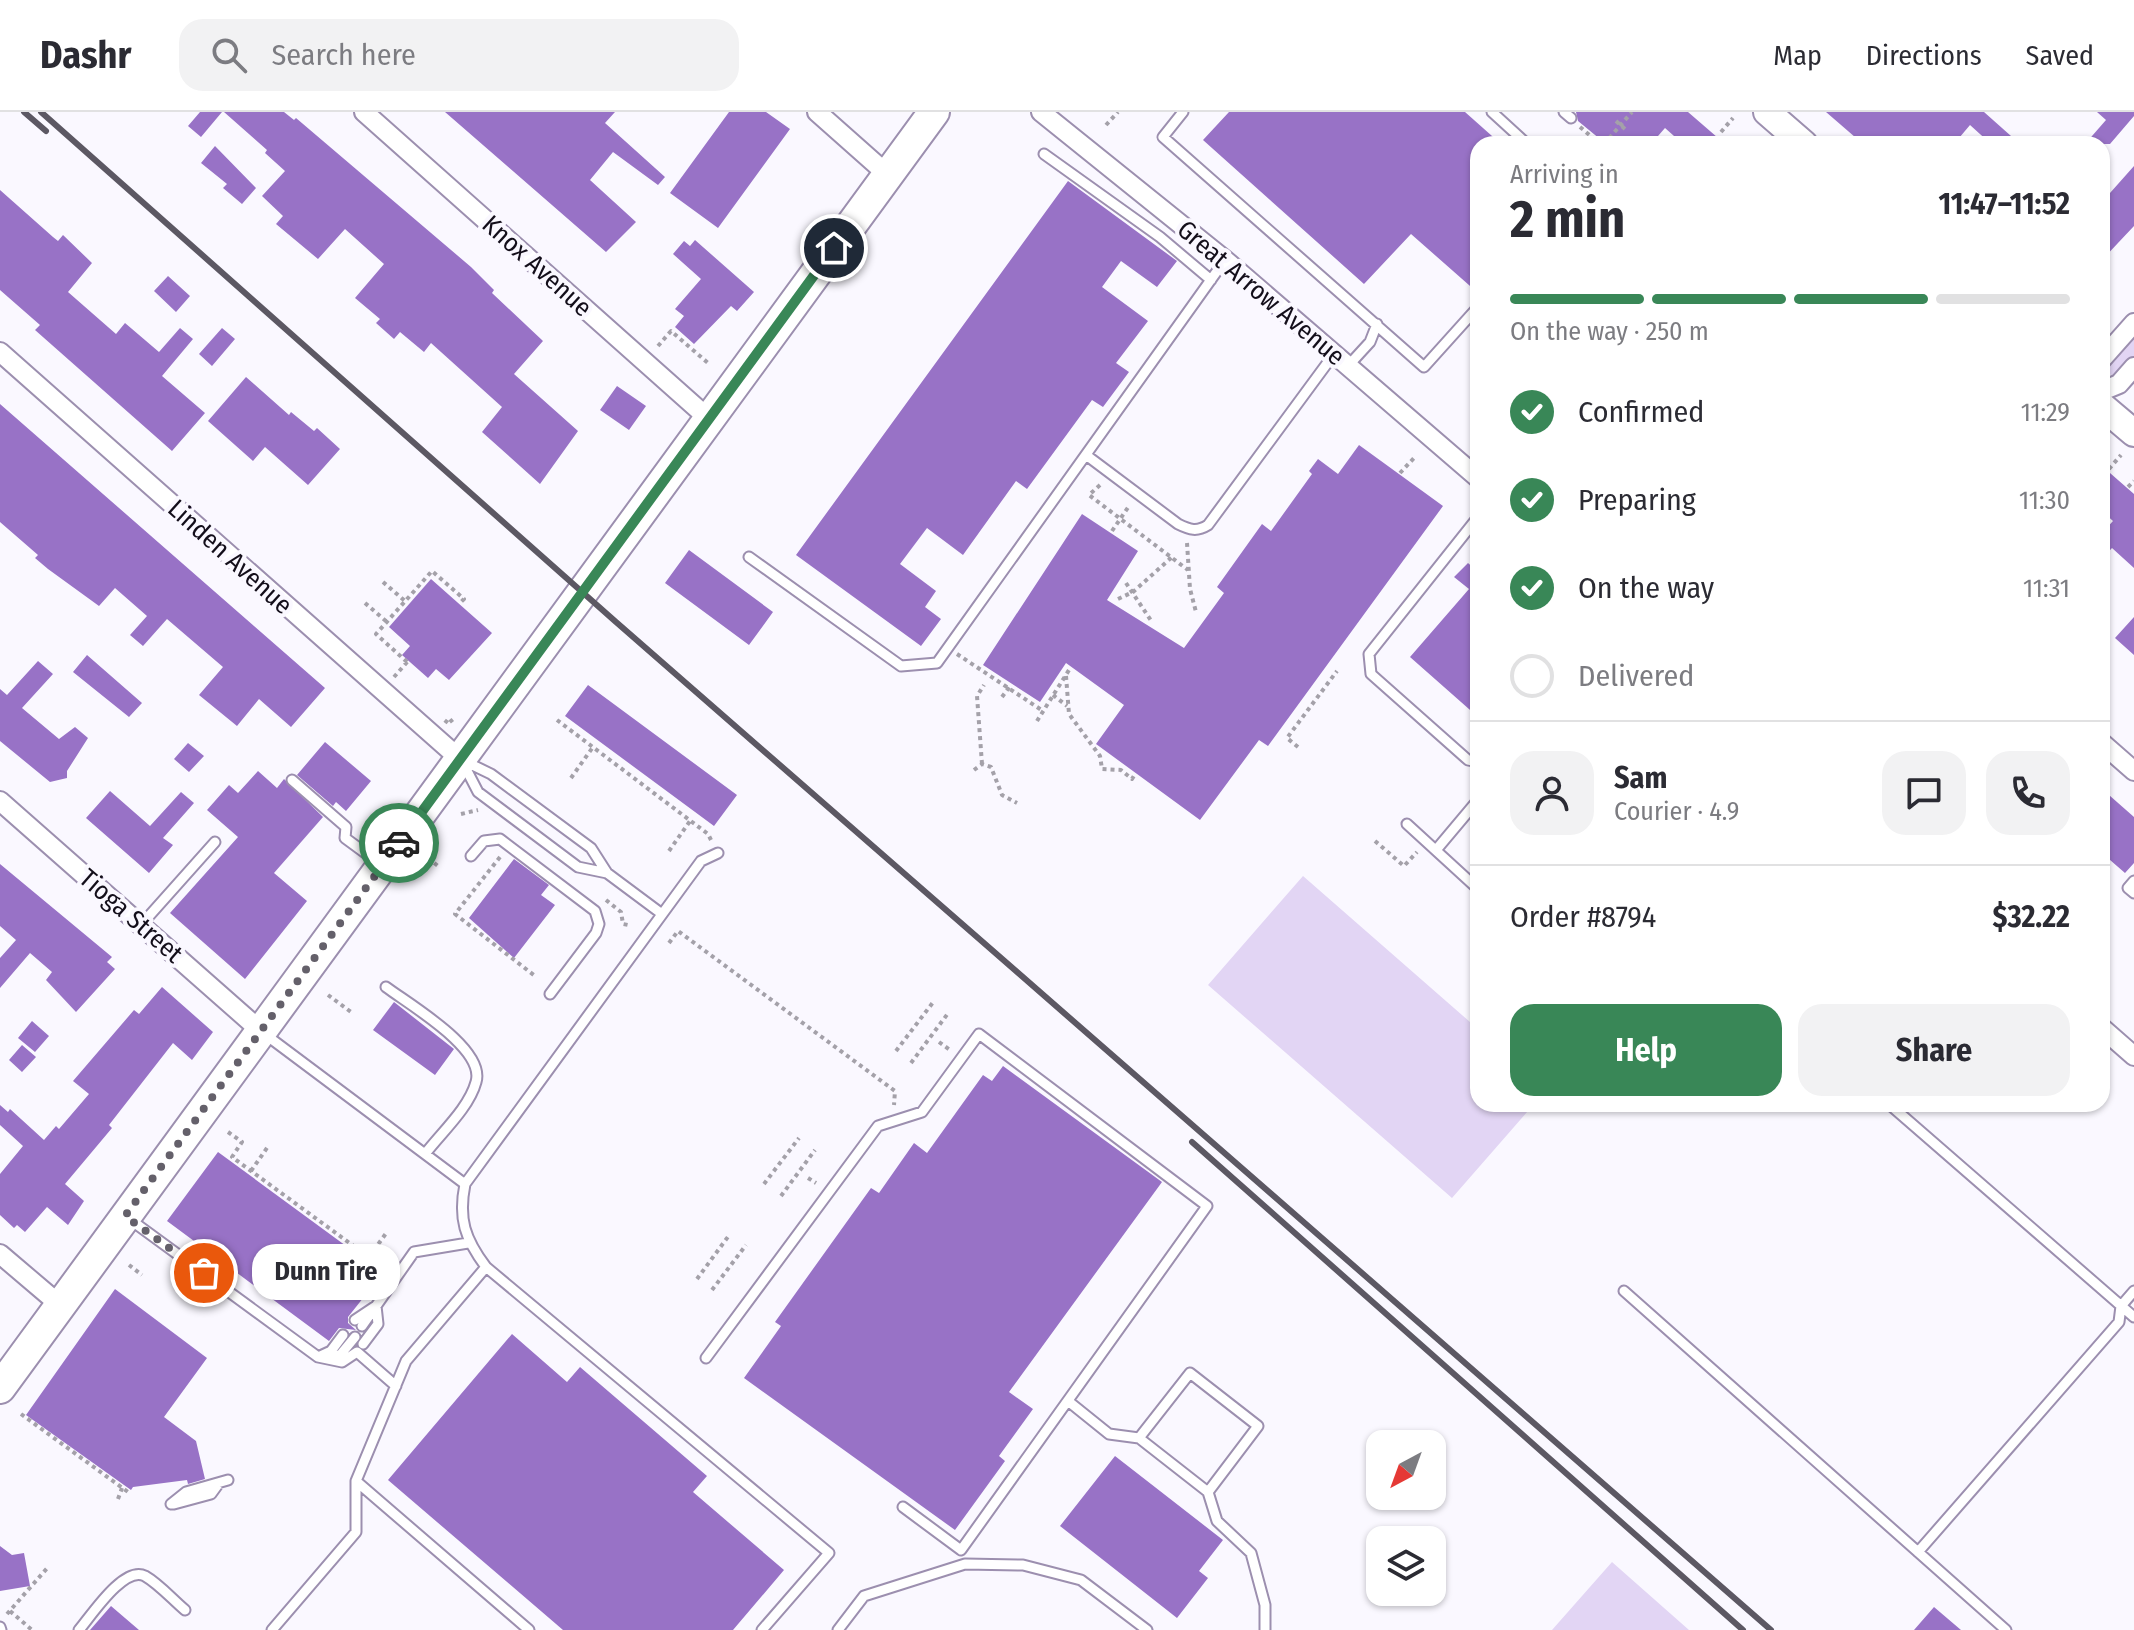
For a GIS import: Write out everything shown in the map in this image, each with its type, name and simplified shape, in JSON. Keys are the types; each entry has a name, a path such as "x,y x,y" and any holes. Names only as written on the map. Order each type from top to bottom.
{"main road":[{"path":"0,1388 934,112"}],"street":[{"name":"Knox Avenue","path":"364,112 709,419"},
{"path":"817,112 888,175"},
{"name":"Great Arrow Avenue","path":"1041,112 1225,260 1470,471"},
{"path":"1767,112 1795,136"},
{"path":"2110,350 2134,323"},
{"name":"Linden Avenue","path":"0,352 461,760"},
{"path":"2110,388 2119,384 2134,367"},
{"path":"2110,418 2128,444"},
{"path":"2110,750 2134,771"},
{"name":"Tioga Street","path":"0,801 262,1032"},
{"path":"2110,1035 2134,1056"},
{"path":"0,1254 60,1305"}],"lane":[{"path":"1183,112 1163,137 1424,367 1470,316"},
{"path":"1492,112 1518,136"},
{"path":"1044,154 1160,237 1211,280"},
{"path":"749,557 901,666 937,663 1225,260"},
{"path":"1086,455 1178,524 1189,530 1200,530 1208,525 1341,360 1370,342 1377,324"},
{"path":"1470,527 1369,654 1371,674 1470,760"},
{"path":"461,760 478,792 578,867 607,873"},
{"path":"461,760 491,774 591,848 607,873 662,914"},
{"path":"292,780 346,827 345,838 383,866"},
{"path":"1436,850 1470,810"},
{"path":"1407,824 1470,882"},
{"path":"471,856 489,838 500,839 595,911 599,924 596,933 550,994"},
{"path":"141,925 215,842"},
{"path":"718,853 701,861 465,1184 460,1208 468,1243 486,1267 829,1553 762,1630"},
{"path":"2134,881 2128,888 2134,893"},
{"path":"386,987 467,1049 476,1064 477,1079 472,1092 425,1154"},
{"path":"262,1032 465,1184"},
{"path":"706,1358 878,1126 922,1112 979,1034 1207,1206 961,1550"},
{"path":"1898,1112 2134,1317"},
{"path":"125,1216 322,1358 342,1362 357,1352 396,1386"},
{"path":"358,1323 376,1306 414,1252 468,1243"},
{"path":"272,1630 356,1532 356,1481 406,1361 486,1267"},
{"path":"1624,1291 2006,1630"},
{"path":"1918,1552 2119,1322 2121,1306 2134,1291"},
{"path":"363,1344 378,1324 376,1306"},
{"path":"322,1358 343,1335"},
{"path":"322,1358 341,1354 355,1337"},
{"path":"1139,1438 1190,1373 1258,1426 1208,1492"},
{"path":"1068,1401 1109,1434 1139,1438 1208,1492 1217,1521 1251,1553 1265,1605 1265,1630"},
{"path":"356,1481 529,1630"},
{"path":"171,1504 211,1494 223,1482"},
{"path":"903,1507 961,1550 965,1564"},
{"path":"838,1630 864,1596 965,1564 1023,1565 1081,1580 1147,1630"},
{"path":"79,1630 122,1579 134,1574 145,1576 185,1610"}],"path":[{"path":"1106,125 1118,112"},
{"path":"1610,136 1632,112"},
{"path":"1570,118 1592,136"},
{"path":"1721,132 1733,118"},
{"path":"658,346 671,331 708,363"},
{"path":"2110,468 2128,444"},
{"path":"1400,473 1414,458"},
{"path":"2128,487 2134,481"},
{"path":"1098,483 1089,495 1188,570"},
{"path":"1112,531 1130,503"},
{"path":"1187,541 1188,570 1196,612"},
{"path":"1118,599 1133,592 1172,557"},
{"path":"392,679 408,661 376,634 432,571 464,599 460,603"},
{"path":"383,582 405,601"},
{"path":"1126,583 1152,622"},
{"path":"365,603 387,622"},
{"path":"966,660 1010,686 1043,711"},
{"path":"1037,721 1069,670"},
{"path":"1298,747 1287,738 1337,671"},
{"path":"1066,676 1067,706 1073,721 1100,756 1102,769 1122,768 1132,779 1135,774"},
{"path":"982,764 977,696 984,685"},
{"path":"1002,697 1010,686"},
{"path":"1053,695 1067,706"},
{"path":"557,720 708,834"},
{"path":"571,778 593,747"},
{"path":"974,770 982,764"},
{"path":"982,764 993,770 1002,795 1017,803"},
{"path":"669,851 690,821"},
{"path":"1375,841 1404,866 1407,862"},
{"path":"502,853 455,914 535,976"},
{"path":"428,858 438,866"},
{"path":"669,943 678,931 895,1091 894,1105"},
{"path":"328,995 351,1012"},
{"path":"896,1051 934,1001"},
{"path":"911,1063 949,1012"},
{"path":"939,1042 950,1050"},
{"path":"228,1132 242,1142 232,1157 388,1271"},
{"path":"764,1184 799,1138"},
{"path":"251,1171 269,1145"},
{"path":"781,1196 815,1150"},
{"path":"808,1178 816,1183"},
{"path":"369,1257 387,1232"},
{"path":"697,1279 730,1234"},
{"path":"712,1290 746,1245"},
{"path":"129,1265 142,1275"},
{"path":"21,1414 128,1492"},
{"path":"118,1499 122,1488"},
{"path":"4,1617 49,1566"},
{"path":"10,1611 32,1630"}],"shaded area":[{"path":"2134,331 2134,360 2115,377 2110,374 2110,358"},
{"path":"1303,876 1470,1022 1470,1112 1527,1112 1452,1198 1208,985"},
{"path":"1612,1562 1689,1630 1552,1630"}],"building":[{"path":"200,112 222,112 201,137 188,126"},
{"path":"224,112 284,112 294,120 296,118 471,267 494,290 492,293 543,341 514,374 578,431 540,484 482,432 502,407 431,343 424,352 400,332 394,339 376,323 380,319 355,298 384,264 345,229 318,259 276,224 283,216 262,196 285,171 265,153 267,150"},
{"path":"445,112 615,112 605,123 665,177 658,185 613,152 590,180 636,222 606,252"},
{"path":"729,112 766,112 790,129 718,228 670,193"},
{"path":"1229,112 1465,112 1492,136 1470,136 1470,286 1411,234 1364,284 1203,140"},
{"path":"1576,112 1688,112 1716,136 1674,136 1665,128 1658,136 1596,136 1578,121"},
{"path":"1826,112 1984,112 2011,136 1982,136 1970,125 1961,136 1854,136"},
{"path":"2097,112 2134,112 2110,144 2110,136 2092,136 2106,120"},
{"path":"215,146 256,188 242,204 223,188 227,184 201,163"},
{"path":"2134,166 2134,226 2110,252 2110,193"},
{"path":"1068,181 1177,261 1157,287 1121,261 1102,287 1148,321 1116,363 1129,372 1103,407 1092,400 1027,489 1016,481 963,555 927,528 900,564 936,591 925,607 941,619 921,646 796,555"},
{"path":"0,190 58,241 63,235 92,263 68,292 116,334 125,323 159,352 180,328 193,339 162,376 205,413 172,451 35,330 40,325 0,290"},
{"path":"695,240 754,292 737,311 731,306 694,344 675,327 684,316 675,309 701,279 673,254 684,241 690,246"},
{"path":"168,276 190,296 176,312 154,291"},
{"path":"222,328 235,339 212,366 199,354"},
{"path":"246,377 289,415 291,412 314,431 317,428 340,449 308,485 265,447 253,461 208,421"},
{"path":"617,386 646,406 629,430 600,410"},
{"path":"0,404 325,688 291,727 259,699 237,726 199,695 223,667 167,619 143,646 130,635 147,616 115,588 99,606 35,558 38,555 0,522"},
{"path":"1359,445 1443,506 1268,746 1259,740 1200,820 1096,744 1124,705 1066,663 1040,702 983,665 1082,514 1138,551 1107,600 1184,648 1224,593 1217,587 1262,524 1271,531 1312,474 1309,471 1318,459 1338,474"},
{"path":"2110,473 2134,494 2134,568 2112,548 2110,550 2110,524 2113,521 2110,518"},
{"path":"689,550 773,612 749,645 665,583"},
{"path":"1468,563 1470,565 1470,710 1410,657 1469,589 1454,577"},
{"path":"431,579 492,633 449,680 436,669 428,678 402,655 410,646 389,627"},
{"path":"2134,617 2134,655 2115,638"},
{"path":"87,655 142,703 129,717 73,672"},
{"path":"38,661 53,674 22,708 59,739 75,727 88,738 67,771 67,778 50,782 0,741 0,689 7,695"},
{"path":"588,685 737,795 714,826 565,716"},
{"path":"325,742 371,781 346,811 336,802 333,806 297,775"},
{"path":"188,743 204,756 189,772 174,759"},
{"path":"258,771 277,788 284,779 323,817 274,873 307,901 245,979 170,913 238,837 207,810 229,785 238,793"},
{"path":"110,791 150,826 181,792 194,803 163,838 173,845 149,873 86,818"},
{"path":"2110,796 2134,817 2134,863 2125,873 2110,860"},
{"path":"514,859 549,885 541,895 555,905 514,958 469,918"},
{"path":"0,864 112,957 107,962 115,969 76,1012 46,980 52,972 30,953 0,988 0,958 16,940 0,926"},
{"path":"162,987 213,1032 192,1060 173,1043 109,1125 112,1128 65,1184 84,1201 68,1225 47,1207 25,1232 17,1225 14,1228 0,1215 0,1174 23,1146 0,1125 0,1105 8,1112 10,1109 44,1140 56,1126 59,1129 89,1094 73,1081 134,1010 139,1014"},
{"path":"394,1002 454,1049 435,1075 373,1030"},
{"path":"32,1021 49,1036 35,1052 18,1038"},
{"path":"22,1045 36,1057 22,1072 9,1060"},
{"path":"1003,1066 1162,1182 1009,1392 1033,1409 999,1456 1005,1461 955,1530 744,1378 781,1326 775,1322 871,1188 879,1193 914,1143 927,1153 983,1075 992,1081"},
{"path":"218,1152 383,1273 348,1317 348,1323 356,1330 339,1328 329,1341 167,1221"},
{"path":"115,1289 207,1358 164,1417 196,1441 205,1479 188,1484 187,1480 133,1487 131,1490 26,1415"},
{"path":"512,1334 567,1382 580,1367 707,1476 693,1492 784,1570 733,1630 563,1630 388,1480"},
{"path":"1115,1456 1223,1540 1199,1571 1208,1578 1177,1618 1060,1526"},
{"path":"0,1546 12,1555 24,1553 30,1586 0,1591"},
{"path":"111,1606 139,1630 90,1630"},
{"path":"1934,1607 1961,1630 1914,1630"}],"railway":[{"path":"24,112 46,131"},
{"path":"41,112 616,622 1771,1630"},
{"path":"1192,1142 1743,1630"}],"way so far":[{"path":"204,1273 125,1216 399,843"}],"place":[{"name":"Dunn Tire","path":"204,1273"}],"route":[{"path":"399,843 834,248"}]}
